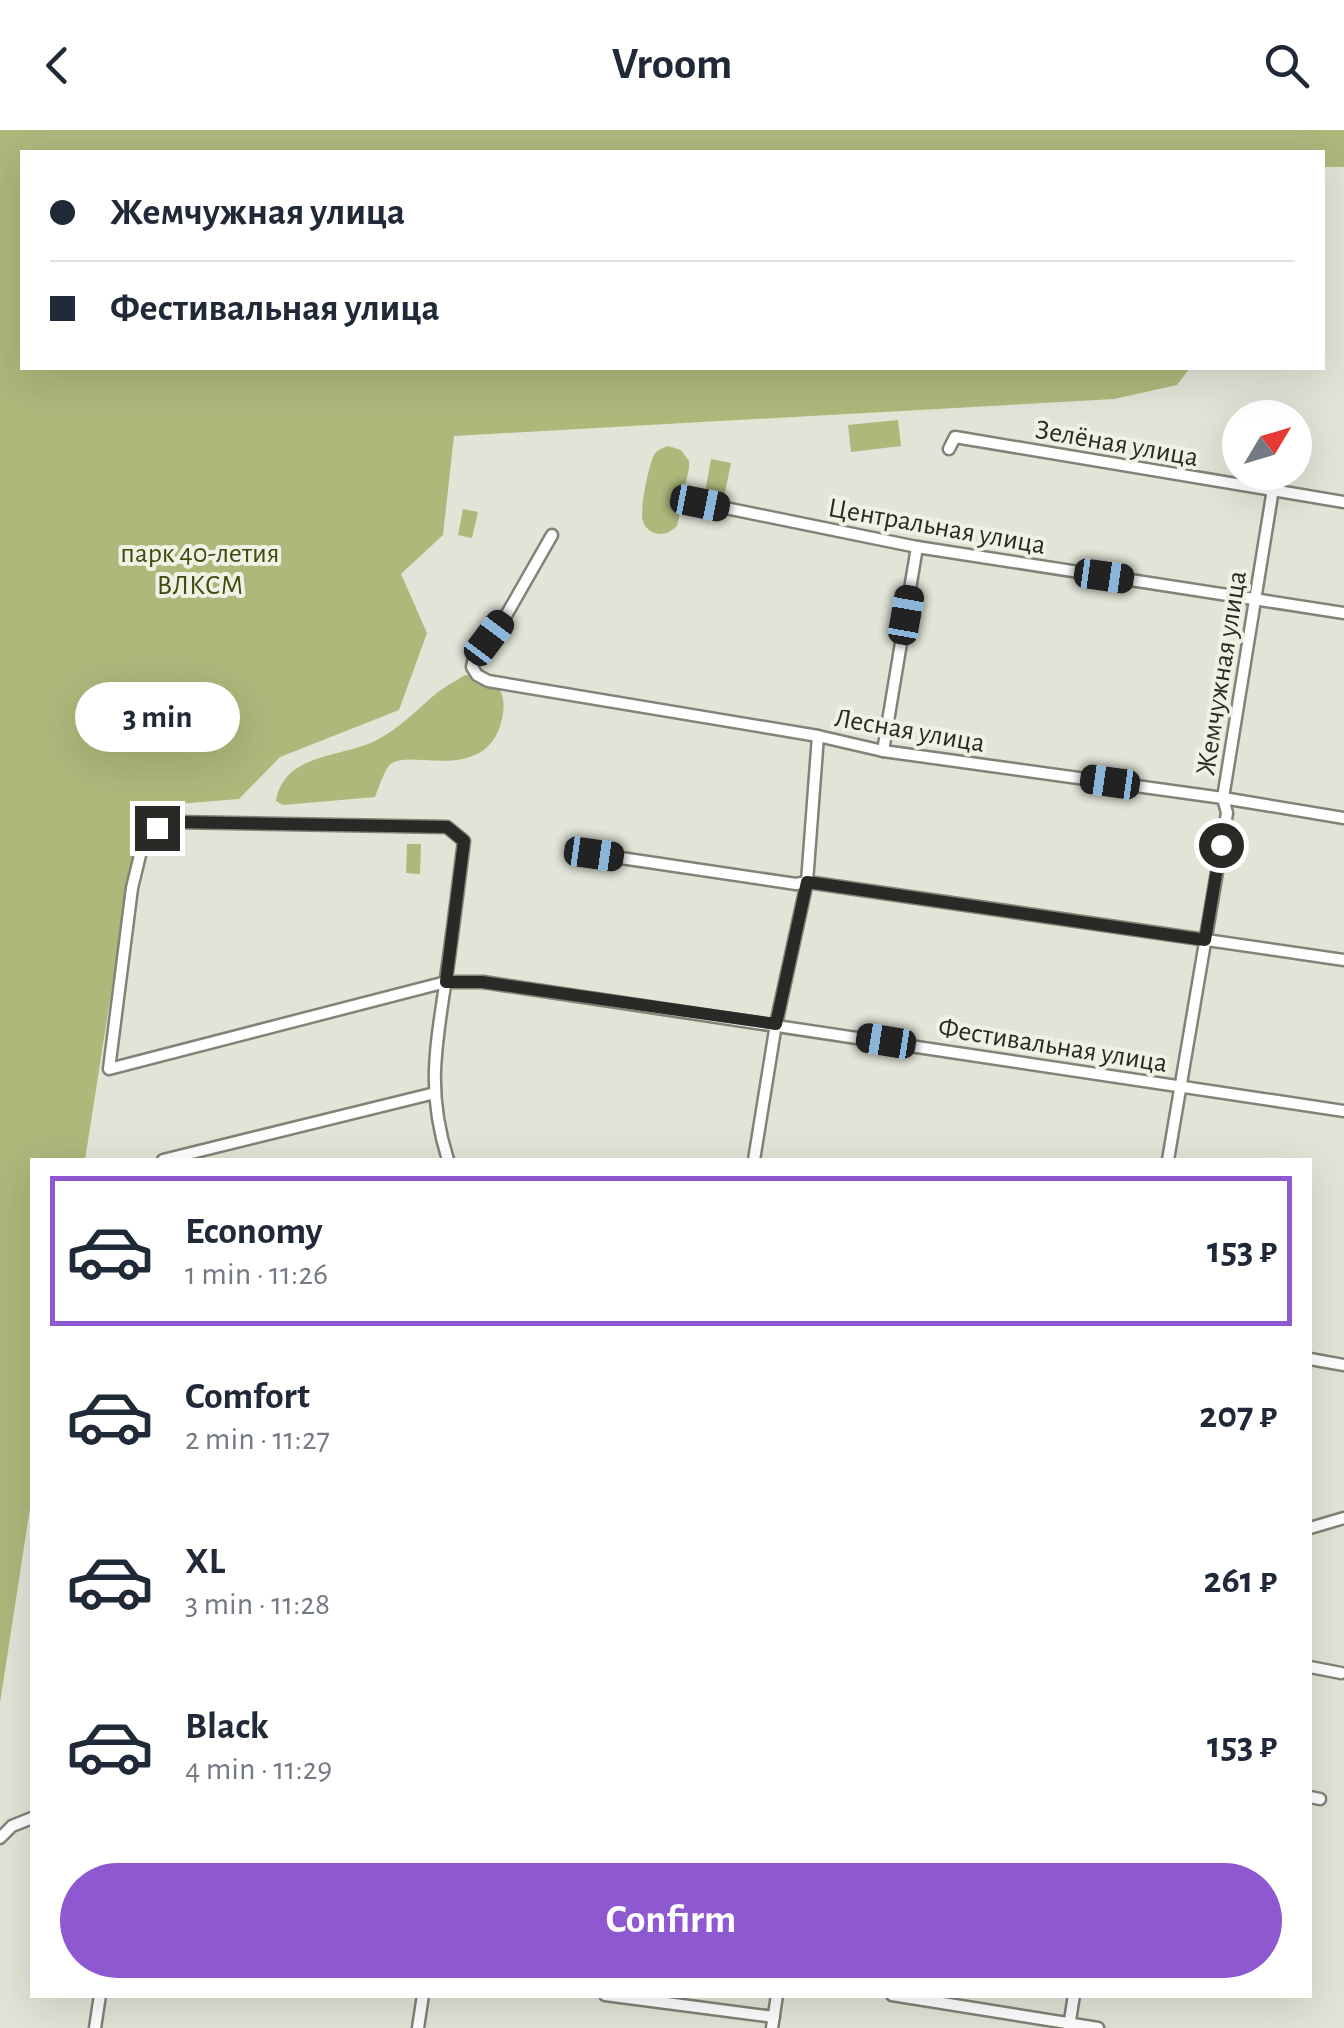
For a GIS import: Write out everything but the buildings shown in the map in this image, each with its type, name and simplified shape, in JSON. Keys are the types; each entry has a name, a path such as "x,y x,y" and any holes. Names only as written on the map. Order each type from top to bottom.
{"street":[{"name":"Зелёная улица","path":"949,449 955,437 1222,482"},
{"name":"Жемчужная улица","path":"1168,1158 1226,813 1223,798 1273,490"},
{"name":"Зелёная улица","path":"1278,490 1344,502"},
{"name":"Центральная улица","path":"700,503 917,547 1344,613"},
{"name":"Лесная улица","path":"552,535 504,619 474,658 476,675 488,682 818,736 883,751 1344,818"},
{"path":"883,751 917,547"},
{"path":"754,1158 776,1024 807,882 818,736"},
{"name":"Фестивальная улица","path":"446,982 464,841 447,827 176,822 157,828 141,851 132,888 109,1069 446,982 482,982 1344,1111"},
{"path":"594,854 1344,960"},
{"path":"446,982 436,1040 434,1093 447,1158"},
{"path":"171,1158 434,1093"},
{"path":"1312,1359 1344,1365"},
{"path":"1312,1527 1344,1518"},
{"path":"1312,1667 1341,1672"},
{"path":"0,1838 12,1826 30,1819"},
{"path":"94,2028 99,1998"},
{"path":"418,2028 423,1998"},
{"path":"623,1998 773,2023 777,1998"},
{"path":"909,1998 1098,2028"},
{"path":"1069,2026 1074,1998"}],"green space":[{"name":"парк 40-летия ВЛКСМ","path":"0,130 1344,130 1344,167 1325,167 1325,150 20,150 20,370 1188,370 1177,385 1114,399 454,436 443,535 401,574 427,633 399,710 280,757 239,799 140,807 85,1158 30,1158 30,1508 0,1703"},
{"path":"898,420 901,446 851,452 848,425"},
{"path":"668,446 681,450 689,468 677,526 658,534 645,525 642,508 654,455"},
{"path":"711,459 731,463 724,497 705,493"},
{"path":"463,509 478,512 472,538 458,535"},
{"path":"465,675 496,685 504,704 497,733 483,751 461,759 396,761 387,769 375,797 283,805 276,801 290,773 317,759 377,740"},
{"path":"407,844 421,844 420,874 406,873"}],"route":[{"path":"157,828 176,822 447,827 464,841 446,982 482,982 776,1024 807,882 1205,940 1221,845"}]}
